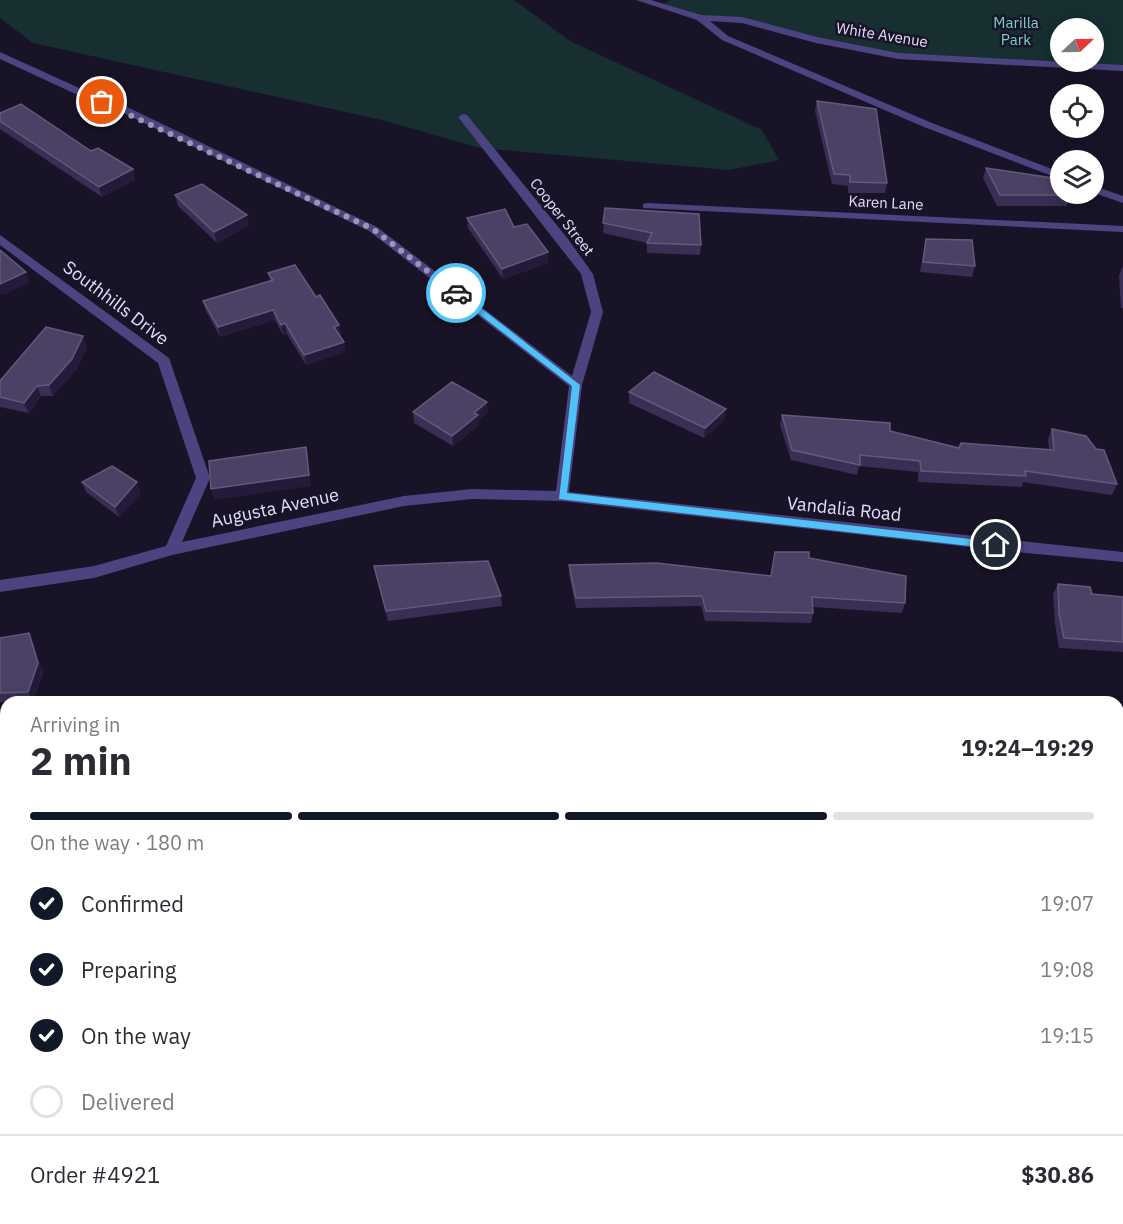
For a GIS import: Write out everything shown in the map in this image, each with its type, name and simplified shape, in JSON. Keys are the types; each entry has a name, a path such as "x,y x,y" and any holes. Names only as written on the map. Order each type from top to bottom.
{"street":[{"name":"White Avenue","path":"641,0 700,18 742,20 816,40 898,56 1123,68"},
{"path":"661,5 671,0"},
{"path":"700,18 725,38 928,125 1050,172"},
{"path":"0,55 84,94 121,108 373,229 576,385"},
{"name":"Cooper Street","path":"463,117 542,214 587,274 597,312 576,385 562,496"},
{"path":"1104,193 1123,200"},
{"name":"Karen Lane","path":"647,206 1123,229"},
{"name":"Southhills Drive","path":"0,240 164,361 203,478 172,550"},
{"name":"Augusta Avenue","path":"0,586 94,572 172,550 405,501 471,494 562,496"},
{"name":"Vandalia Road","path":"562,496 1123,557"}],"green space":[{"path":"0,0 514,0 570,41 762,130 779,160 729,170 480,148 382,120 33,43 0,18"},
{"name":"Marilla Park","path":"671,0 1123,0 1123,68 1104,67 1104,18 1050,18 1050,64 898,56 742,20 702,18 662,5"}],"building":[{"path":"817,101 876,109 887,183 850,182 850,175 834,174"},
{"path":"21,104 91,151 98,148 133,169 99,187 0,121 0,113"},
{"path":"986,168 1050,178 1050,195 1000,195"},
{"path":"202,184 247,215 214,232 175,195"},
{"path":"605,208 699,214 701,245 647,243 652,233 603,223"},
{"path":"505,209 514,227 527,224 548,252 502,269 467,218"},
{"path":"926,239 972,240 975,266 923,262"},
{"path":"0,250 26,272 0,284"},
{"path":"295,265 316,297 320,295 339,325 334,327 344,342 304,355 285,323 281,325 273,310 218,327 203,301 273,280 268,273"},
{"path":"46,327 83,336 72,359 49,385 37,386 24,403 0,397 0,381"},
{"path":"654,372 726,409 705,428 629,392"},
{"path":"452,382 487,402 474,413 478,415 452,436 413,412"},
{"path":"782,415 890,423 890,431 959,448 961,443 1054,450 1052,429 1086,436 1096,449 1104,450 1117,484 1025,471 1026,476 921,471 920,461 860,455 860,465 792,450"},
{"path":"306,447 309,475 211,489 209,461"},
{"path":"112,466 137,482 115,507 82,482"},
{"path":"775,552 809,552 809,558 906,576 905,603 812,597 813,613 706,611 702,596 576,598 569,565 657,563 771,576"},
{"path":"488,561 501,596 386,611 374,566"},
{"path":"1058,584 1090,587 1092,594 1123,597 1123,642 1064,638 1059,614"},
{"path":"29,633 38,663 28,692 0,693 0,638"}],"way so far":[{"path":"102,102 121,108 373,229 456,293"}],"route":[{"path":"456,293 576,385 562,496 996,545"}]}
